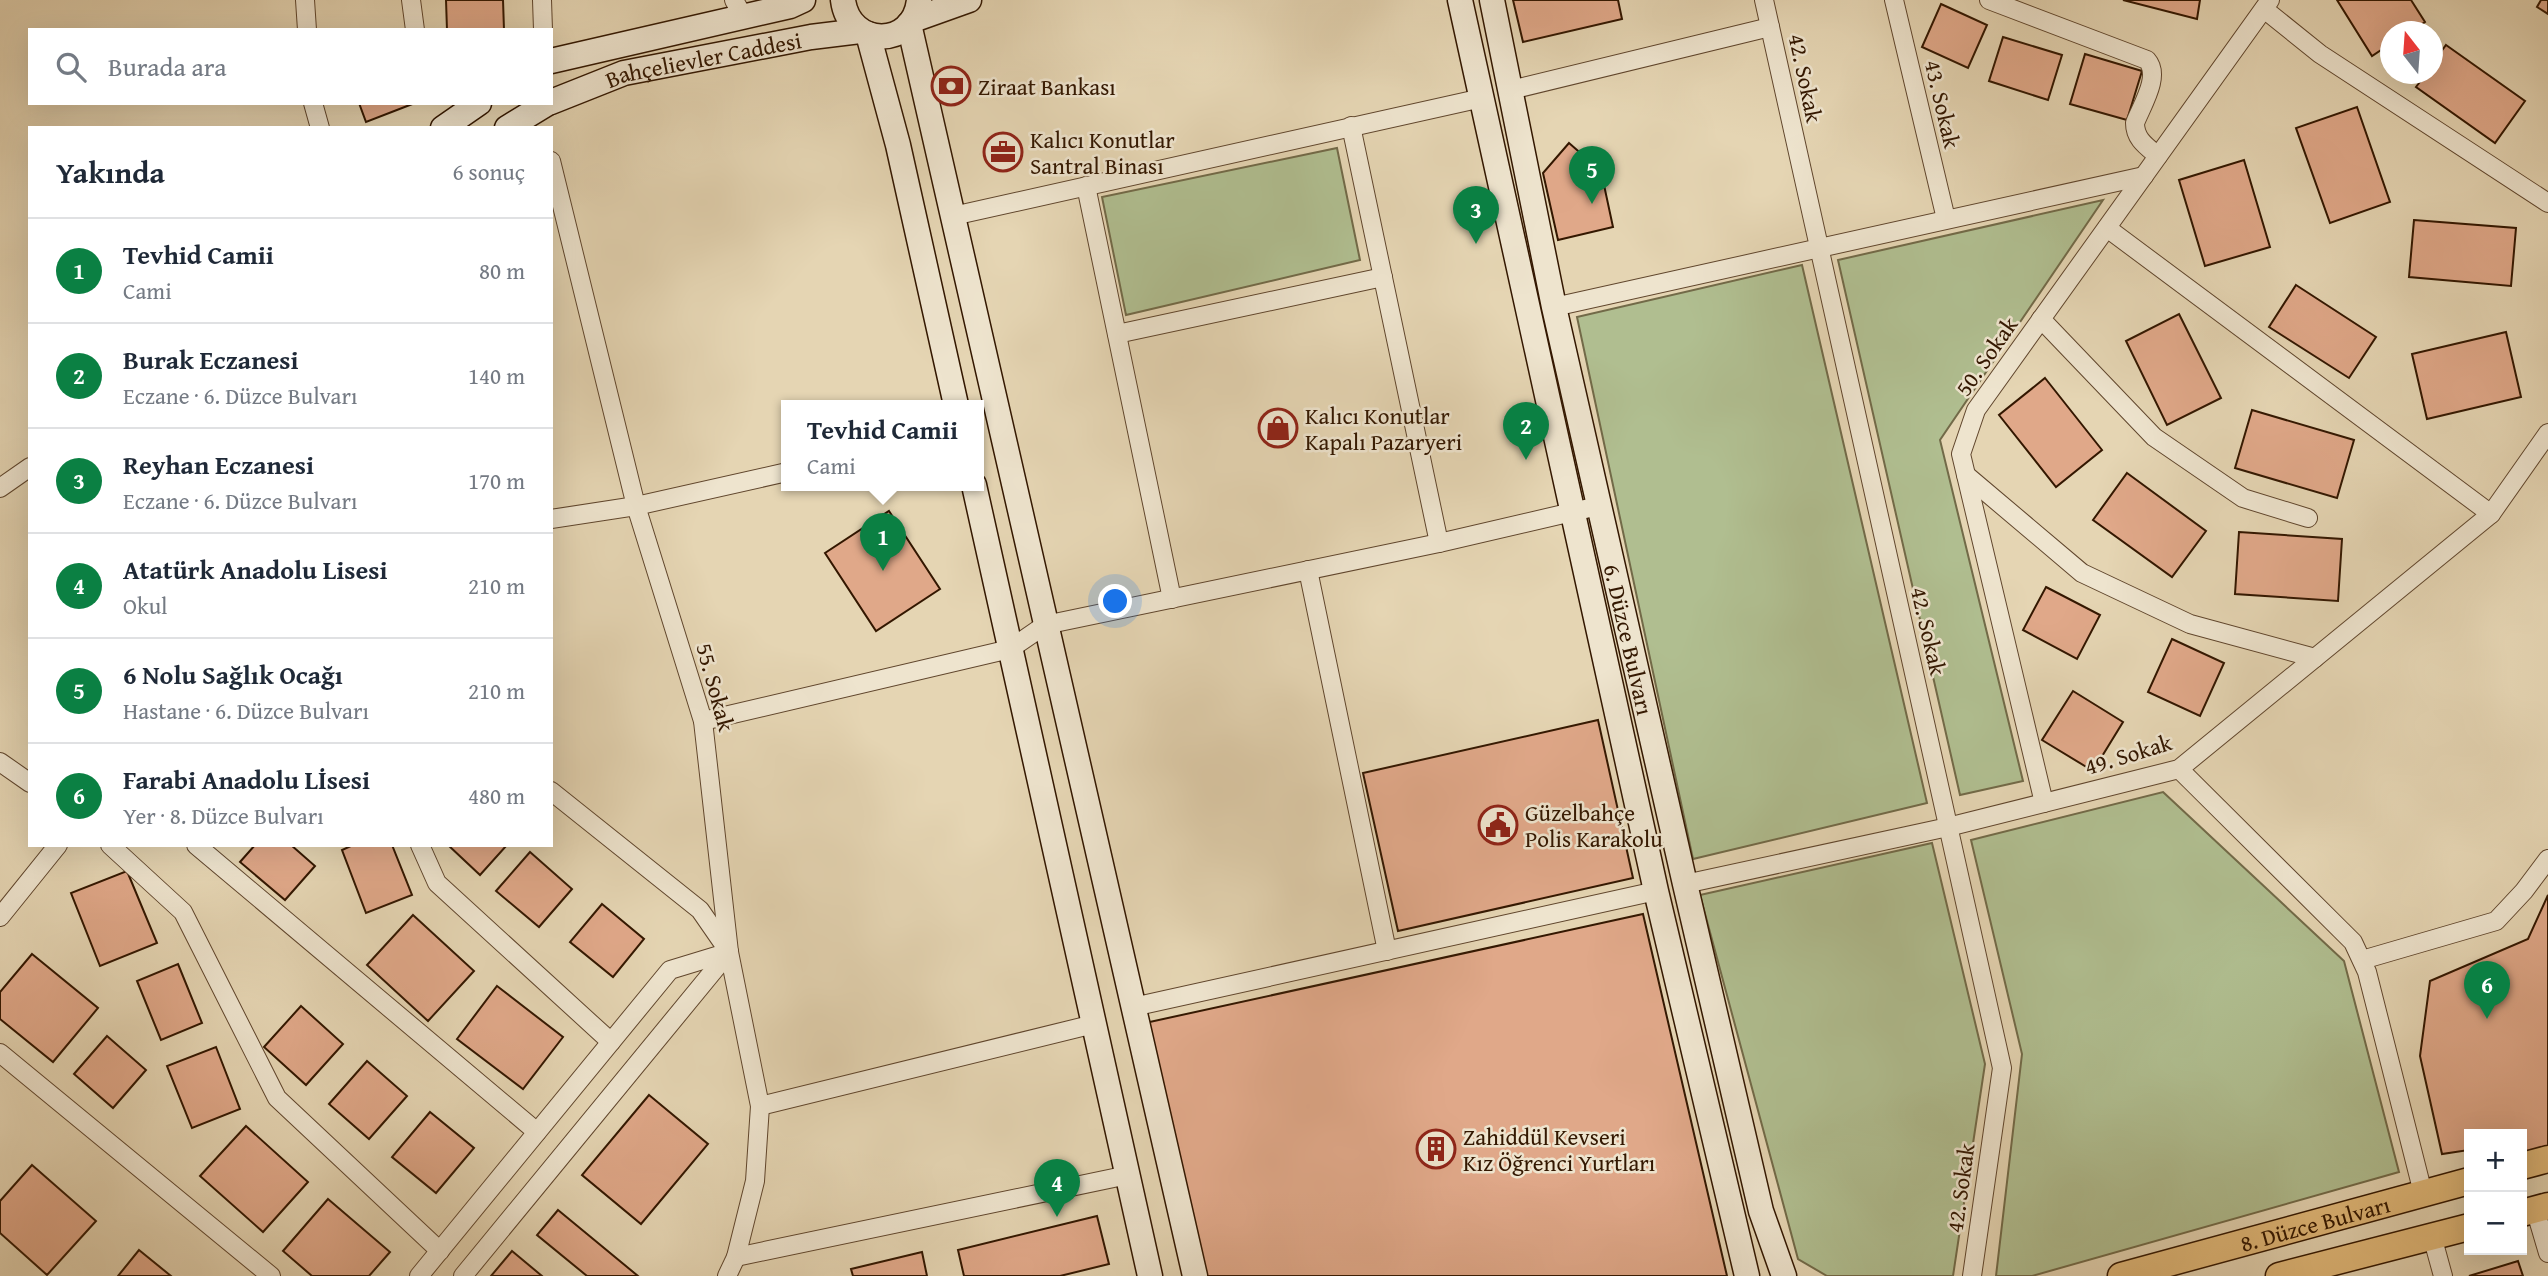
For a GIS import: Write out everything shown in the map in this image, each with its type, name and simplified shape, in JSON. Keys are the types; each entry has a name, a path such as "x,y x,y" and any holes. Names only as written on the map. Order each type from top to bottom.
{"main road":[{"path":"553,60 738,8 790,6 803,0"},
{"path":"843,0 846,13 864,32 898,145 955,400"},
{"name":"Bahçelievler Caddesi","path":"511,126 624,73 811,37 864,32 883,37 895,35 914,15 969,0"},
{"name":"6. Düzce Bulvarı","path":"1460,0 1656,891 1747,1276"},
{"name":"6. Düzce Bulvarı","path":"1493,0 1554,307 1598,506 1761,1211 1784,1276"},
{"path":"914,15 953,216 1195,1276"},
{"path":"445,126 467,107"},
{"path":"975,491 1150,1276"},
{"path":"2527,1165 2548,1159"},
{"name":"8. Düzce Bulvarı","path":"2121,1276 2464,1182"},
{"name":"8. Düzce Bulvarı","path":"2286,1275 2464,1228"}],"street":[{"path":"305,0 307,28"},
{"path":"411,0 415,28"},
{"path":"542,0 543,28"},
{"name":"42. Sokak","path":"1764,0 2002,1068 1972,1276"},
{"name":"43. Sokak","path":"1894,0 1945,219"},
{"path":"1989,0 2147,60 2153,77 2135,122 2135,130 2140,140 2158,156"},
{"path":"2267,4 2320,54 2548,203"},
{"name":"50. Sokak","path":"2044,803 1961,454 1976,410 2267,4"},
{"path":"1511,90 1770,27"},
{"path":"953,216 1482,98"},
{"path":"314,105 319,126"},
{"path":"1351,126 1439,543"},
{"name":"55. Sokak","path":"553,169 636,506 703,720 729,952 760,1105 755,1181 736,1257 727,1276"},
{"path":"1554,307 2144,176"},
{"path":"1086,186 1172,599"},
{"path":"2107,228 2491,514"},
{"path":"1117,334 1383,276"},
{"path":"2041,319 2154,437 2243,498 2308,518"},
{"name":"49. Sokak","path":"1685,884 1948,827 2179,769 2491,514 2548,433"},
{"path":"0,488 28,468"},
{"path":"553,519 636,506 781,473"},
{"path":"1966,475 2082,573 2190,624 2315,658"},
{"path":"703,720 1010,649 1045,625 1439,543 1598,506"},
{"path":"1308,570 1387,951"},
{"path":"0,762 28,782"},
{"path":"2179,769 2353,942 2367,972 2423,1193"},
{"path":"553,793 700,910 729,952"},
{"path":"0,916 7,895 56,847"},
{"path":"112,847 183,912 276,1098 440,1251"},
{"path":"198,847 537,1132"},
{"path":"421,847 437,883 611,1042"},
{"path":"2362,960 2496,921 2524,891 2548,859"},
{"path":"1133,1007 1656,891"},
{"path":"419,1276 670,970 729,952"},
{"path":"463,1276 729,952"},
{"path":"760,1105 1094,1024"},
{"path":"0,1053 271,1276"},
{"path":"736,1257 1128,1175"},
{"path":"2535,1209 2548,1253"},
{"path":"2432,1236 2443,1276"}],"green space":[{"path":"1337,148 1360,260 1126,315 1102,197"},
{"path":"2103,200 1940,440 2023,781 1960,795 1838,260"},
{"path":"1802,265 1927,803 1693,859 1577,317"},
{"path":"2163,792 2344,961 2399,1172 2032,1276 1996,1276 2022,1054 1971,840"},
{"path":"1932,843 1985,1064 1953,1276 1827,1276 1798,1259 1700,895"}],"building":[{"path":"446,0 503,0 504,28 447,28"},
{"path":"1513,0 1618,0 1622,19 1523,42"},
{"path":"2123,0 2200,0 2197,19"},
{"path":"2337,0 2411,0 2424,21 2380,21 2380,51 2372,56"},
{"path":"2541,0 2548,0 2548,14 2537,7"},
{"path":"1941,4 1987,25 1968,68 1922,47"},
{"path":"2003,37 2062,55 2048,100 1989,81"},
{"path":"2446,45 2525,101 2495,143 2416,87 2418,84 2443,84 2443,49"},
{"path":"2085,54 2142,71 2127,120 2070,104"},
{"path":"360,105 410,105 366,122"},
{"path":"2357,107 2390,202 2330,223 2296,128"},
{"path":"1569,143 1601,171 1613,227 1558,240 1543,173"},
{"path":"2244,160 2270,247 2205,266 2179,180"},
{"path":"2414,220 2516,228 2511,286 2409,277"},
{"path":"2296,285 2376,337 2349,378 2269,327"},
{"path":"2179,314 2221,398 2167,425 2126,341"},
{"path":"2506,332 2521,397 2427,419 2412,354"},
{"path":"2045,378 2102,450 2056,487 1999,415"},
{"path":"2252,410 2354,440 2337,498 2235,468"},
{"path":"2127,473 2206,531 2172,577 2093,520"},
{"path":"889,511 940,589 876,631 825,553"},
{"path":"2239,532 2342,539 2338,601 2235,594"},
{"path":"2046,587 2100,615 2077,659 2023,630"},
{"path":"2172,639 2224,663 2200,716 2148,692"},
{"path":"2073,691 2123,722 2093,771 2042,740"},
{"name":"Güzelbahçe Polis Karakolu","path":"1598,720 1633,878 1398,931 1363,773"},
{"path":"253,847 293,847 315,866 285,900 240,862"},
{"path":"349,847 393,847 412,895 366,913 342,850"},
{"path":"450,847 505,847 480,875"},
{"path":"530,852 572,889 539,927 496,891"},
{"path":"127,871 157,943 100,966 71,893"},
{"path":"2548,895 2548,1149 2527,1155 2527,1129 2464,1129 2464,1151 2442,1154 2420,1056 2430,981 2528,939"},
{"path":"602,904 644,939 613,977 570,942"},
{"name":"Zahiddül Kevseri Kız Öğrenci Yurtları","path":"1643,914 1727,1276 1204,1276 1145,1023"},
{"path":"413,915 474,971 428,1021 367,965"},
{"path":"32,954 98,1008 53,1062 0,1019 0,992"},
{"path":"178,964 202,1023 161,1040 137,981"},
{"path":"497,986 563,1037 523,1089 457,1039"},
{"path":"301,1006 343,1044 306,1085 264,1047"},
{"path":"107,1036 146,1070 113,1108 74,1074"},
{"path":"216,1047 240,1109 192,1128 167,1066"},
{"path":"367,1061 407,1096 369,1139 329,1104"},
{"path":"649,1095 708,1144 641,1224 582,1175"},
{"path":"430,1112 474,1148 436,1193 392,1157"},
{"path":"246,1126 308,1182 263,1232 200,1176"},
{"path":"32,1165 96,1221 47,1275 0,1233 0,1201"},
{"path":"328,1199 390,1252 369,1276 312,1276 283,1251"},
{"path":"558,1210 638,1276 587,1276 537,1235"},
{"path":"1097,1216 1109,1264 1060,1276 964,1276 958,1250"},
{"path":"139,1250 171,1276 118,1276"},
{"path":"512,1251 542,1276 491,1276"},
{"path":"922,1252 927,1276 853,1276 851,1269"},
{"path":"2518,1261 2523,1276 2469,1276"}],"place":[{"name":"Ziraat Bankası","path":"951,86"},
{"name":"Kalıcı Konutlar Santral Binası","path":"1003,152"},
{"name":"6 Nolu Sağlık Ocağı","path":"1592,204"},
{"name":"Reyhan Eczanesi","path":"1476,244"},
{"name":"Kalıcı Konutlar Kapalı Pazaryeri","path":"1278,428"},
{"name":"Burak Eczanesi","path":"1526,460"},
{"name":"Tevhid Camii","path":"883,571"},
{"name":"Güzelbahçe Polis Karakolu","path":"1498,825"},
{"name":"Farabi Anadolu Lİsesi","path":"2487,1019"},
{"name":"Zahiddül Kevseri Kız Öğrenci Yurtları","path":"1436,1149"},
{"name":"Atatürk Anadolu Lisesi","path":"1057,1217"}]}
